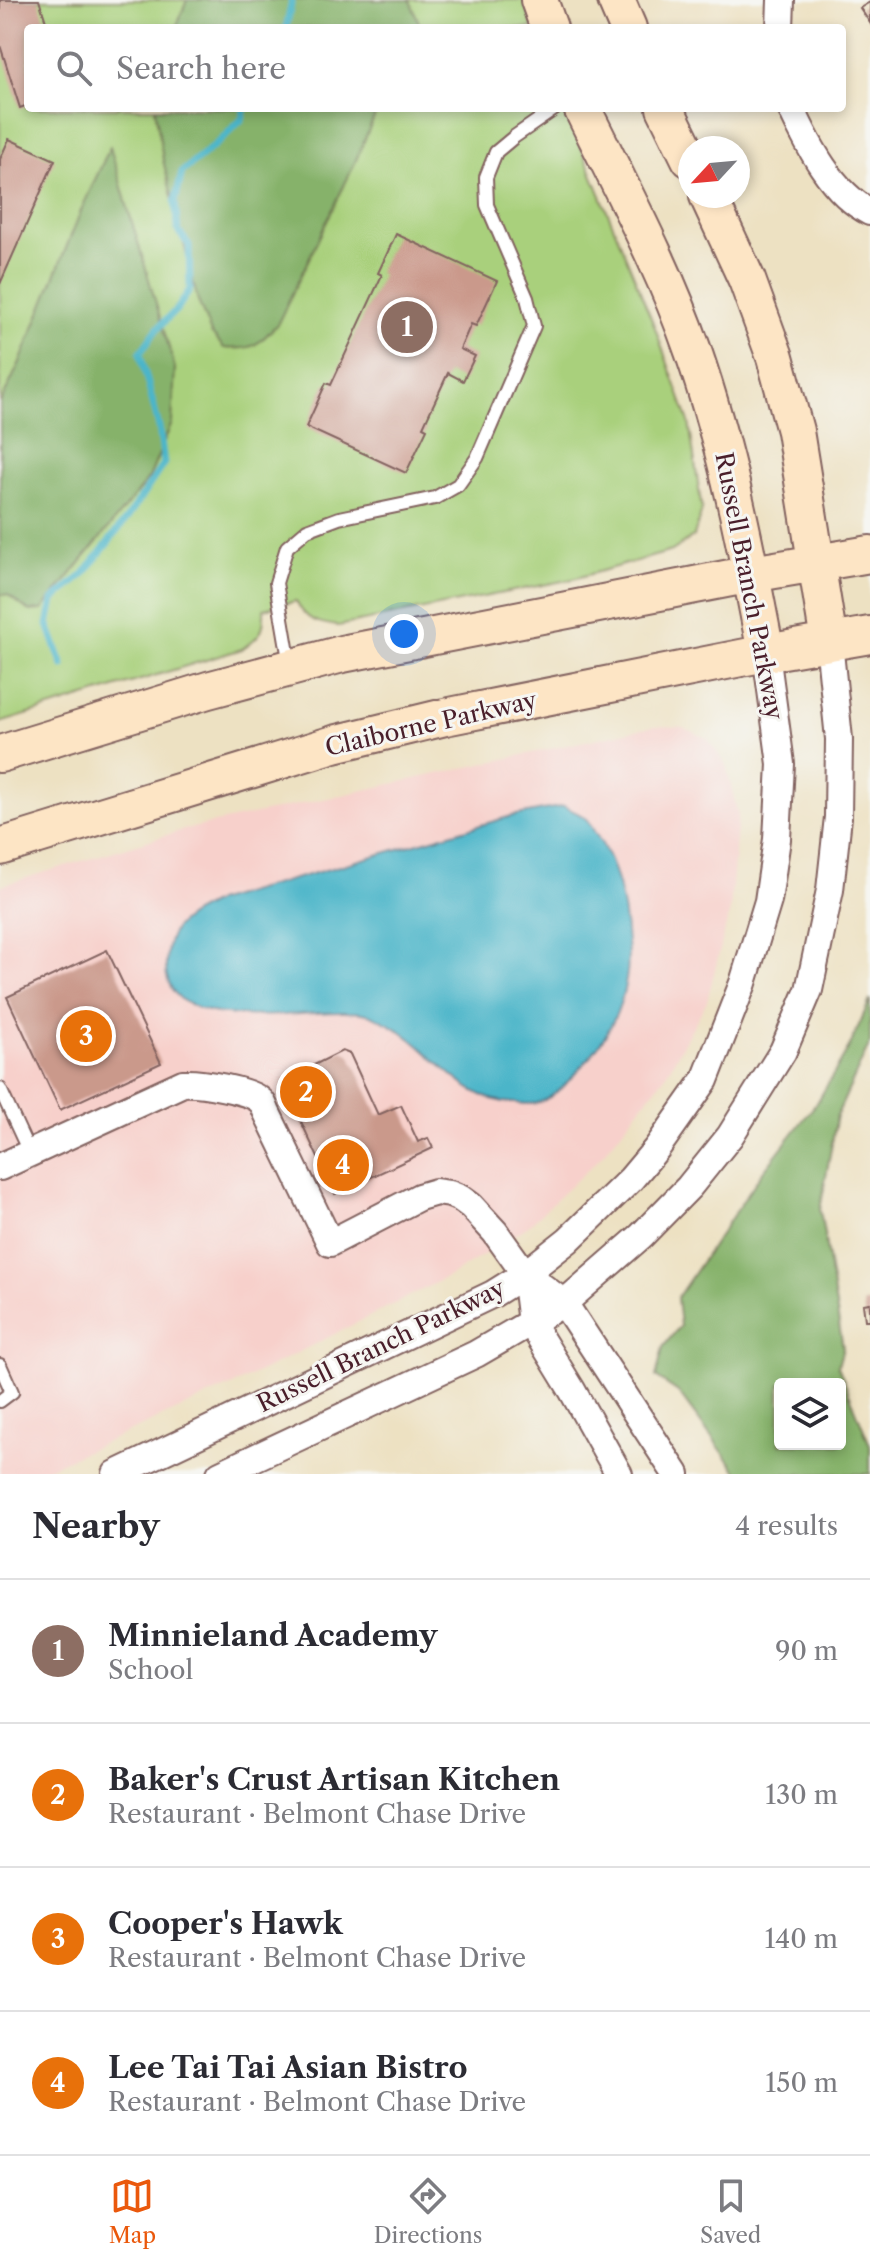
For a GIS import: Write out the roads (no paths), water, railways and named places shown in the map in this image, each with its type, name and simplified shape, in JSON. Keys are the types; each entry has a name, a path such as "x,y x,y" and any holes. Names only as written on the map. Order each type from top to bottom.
{"main road":[{"path":"539,0 548,24"},
{"path":"616,0 626,24"},
{"name":"Russell Branch Parkway","path":"584,112 668,286 693,351 715,420 766,653"},
{"path":"667,112 679,136"},
{"name":"Russell Branch Parkway","path":"714,208 747,280 775,357 795,431 829,642"},
{"path":"0,754 208,690 357,651 751,574 870,554"},
{"name":"Claiborne Parkway","path":"0,847 334,744 445,717 870,635"}],"street":[{"path":"780,24 781,0"},
{"path":"793,112 816,159 856,205 870,212"},
{"name":"Russell Branch Parkway","path":"220,1474 476,1354 564,1303 641,1236 689,1187 730,1136 783,1051 809,990 830,890 838,817 839,739 829,642"},
{"name":"Russell Branch Parkway","path":"116,1474 493,1294 525,1274 598,1212 657,1148 705,1080 743,983 768,901 777,839 781,764 766,653"},
{"path":"0,1167 183,1083 198,1082 250,1094 260,1100 267,1113 330,1243 419,1197 436,1192 450,1194 471,1206 495,1232 525,1274 564,1303 676,1474"},
{"path":"525,1274 531,1323 619,1474"}],"lane":[{"path":"291,669 276,583 287,547 307,530 339,518 435,498 458,485 477,458 534,326 527,298 487,205 486,177 496,152 551,112"},
{"path":"0,1089 30,1154"},
{"path":"0,1365 12,1392 0,1401"}],"water":[{"path":"564,806 588,821 614,871 626,928 627,973 620,1004 598,1047 559,1090 536,1104 495,1100 478,1093 462,1084 405,1034 370,1015 345,1012 247,1016 215,1013 189,1004 172,989 166,963 170,939 186,918 215,902 512,816"}],"waterway":[{"path":"287,24 292,0"},
{"path":"63,666 48,625 53,600 83,575 128,517 164,463 159,427 140,353 190,289 189,245 178,231 175,202 182,172 221,140 242,119 244,112"}],"place":[{"name":"Minnieland Academy","path":"407,327"},
{"name":"Cooper's Hawk","path":"86,1036"},
{"name":"Baker's Crust Artisan Kitchen","path":"306,1092"},
{"name":"Lee Tai Tai Asian Bistro","path":"343,1165"}]}
